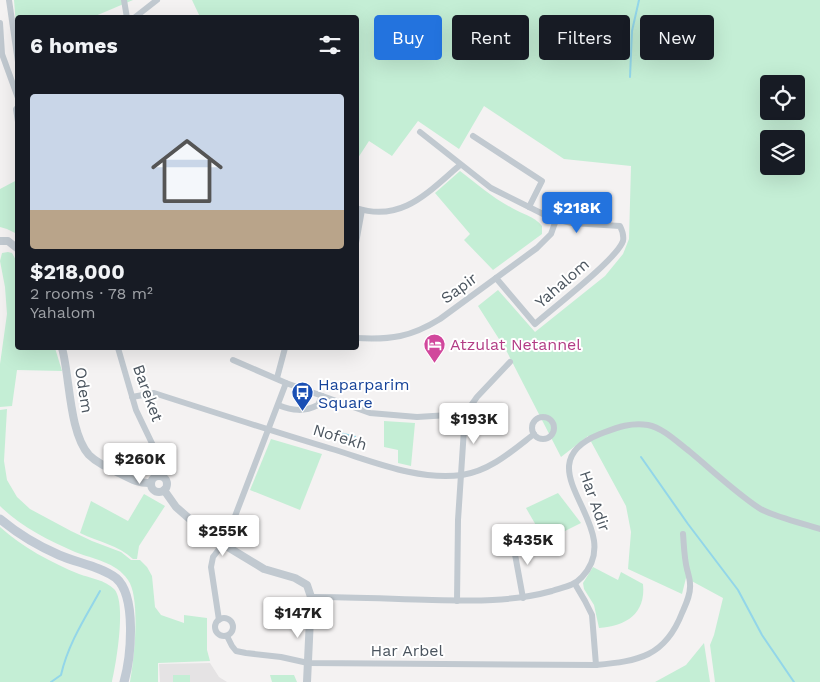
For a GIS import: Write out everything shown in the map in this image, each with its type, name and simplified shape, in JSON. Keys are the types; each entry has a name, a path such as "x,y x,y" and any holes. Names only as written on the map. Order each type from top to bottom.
{"main road":[{"path":"0,519 41,546 109,574 123,586 129,612 130,641 124,682"}],"street":[{"path":"9,0 15,41"},
{"path":"124,0 126,15"},
{"path":"138,15 158,0"},
{"path":"0,23 2,54 15,90"},
{"name":"Yahalom","path":"420,132 491,188 556,220 620,226 624,239 619,249 605,264 535,324 496,278"},
{"path":"473,136 542,181 529,207"},
{"path":"359,209 379,212 401,209 412,204 460,165"},
{"name":"Sapir","path":"359,338 386,339 412,334 440,319 546,241 551,234 556,220"},
{"path":"0,246 8,243"},
{"name":"Odem","path":"62,350 77,433 83,446 89,454 107,467 141,483 151,484"},
{"name":"Bareket","path":"119,350 136,410 159,458 160,476"},
{"path":"277,378 284,350"},
{"path":"233,360 286,383 370,413 417,417 465,414"},
{"path":"457,601 458,520 465,414 477,397 510,362"},
{"path":"219,620 211,567 213,558 223,544 286,383"},
{"name":"Nofekh","path":"132,396 154,393 269,430 410,471 430,474 461,475 478,471 490,465 534,434"},
{"path":"278,405 296,411 304,410 318,405 322,396"},
{"name":"Har Adir","path":"575,584 589,568 595,543 590,523 569,478 570,461 575,452 591,438 617,427 649,425 657,428 679,443 761,510 820,529"},
{"path":"160,476 165,478 167,483 164,490 157,491 153,488 151,484 153,479 160,476"},
{"path":"164,490 176,508 193,524 223,544 264,569 302,581 307,585 311,597 307,682"},
{"name":"Har Arbel","path":"227,636 236,650 246,654 281,657 308,663 596,665 623,662 644,657 660,647 677,627 688,599 690,583 686,567 683,534"},
{"path":"512,538 523,598"},
{"path":"311,597 498,601 523,598 575,584 592,615 596,665"},
{"path":"225,618 232,622 233,630 227,636 221,636 215,630 215,624 225,618"}],"shaded area":[{"path":"210,663 219,677 227,682 160,682 159,664"}],"green space":[{"path":"14,0 133,0 98,15 15,15"},
{"path":"192,0 820,0 820,682 715,682 710,645 723,598 686,578 682,594 628,569 631,532 626,506 588,436 561,457 506,350 478,306 498,290 535,332 605,276 623,254 629,239 631,166 564,159 484,106 459,149 418,121 392,156 369,141 359,156 359,15 199,15"},
{"path":"460,171 498,200 532,217 542,226 542,234 493,270 464,240 470,234 435,193"},
{"path":"15,181 15,233 0,227 0,189"},
{"path":"2,253 12,253 15,258 15,350 56,350 62,371 17,370 12,406 0,407 0,364 7,314 5,287 0,261"},
{"path":"7,409 4,461 7,480 17,497 30,509 71,531 121,552 131,560 140,560 152,576 155,607 161,615 184,623 184,615 207,618 207,650 210,661 158,663 158,682 130,682 135,645 135,614 132,589 128,580 111,565 75,552 35,532 8,514 0,506 0,410"},
{"path":"384,421 415,423 411,466 398,463 398,450 384,447"},
{"path":"271,439 322,454 300,510 250,490"},
{"path":"558,493 581,523 545,541 526,508"},
{"path":"144,494 165,506 139,546 137,559 133,559 115,547 80,533 91,501 128,521"},
{"path":"0,527 48,560 79,574 102,581 114,589 118,596 120,620 118,649 112,682 0,682"},
{"path":"593,567 618,580 621,572 643,584 643,594 638,611 626,621 609,627 599,628 594,605 584,589 583,583"},
{"path":"704,643 710,682 655,682 686,665"},
{"path":"173,675 190,675 190,682 173,682"},
{"path":"270,675 294,675 297,682 272,682"}],"water":[{"path":"340,432 356,436 354,445 338,441"}],"waterway":[{"path":"630,77 632,31 639,0"},
{"path":"641,457 688,524 738,590 762,635 794,682"},
{"path":"51,682 61,675 72,642 100,591"}],"place":[{"name":"Atzulat Netannel","path":"434,363"},
{"name":"Haparparim Square","path":"302,412"}]}
